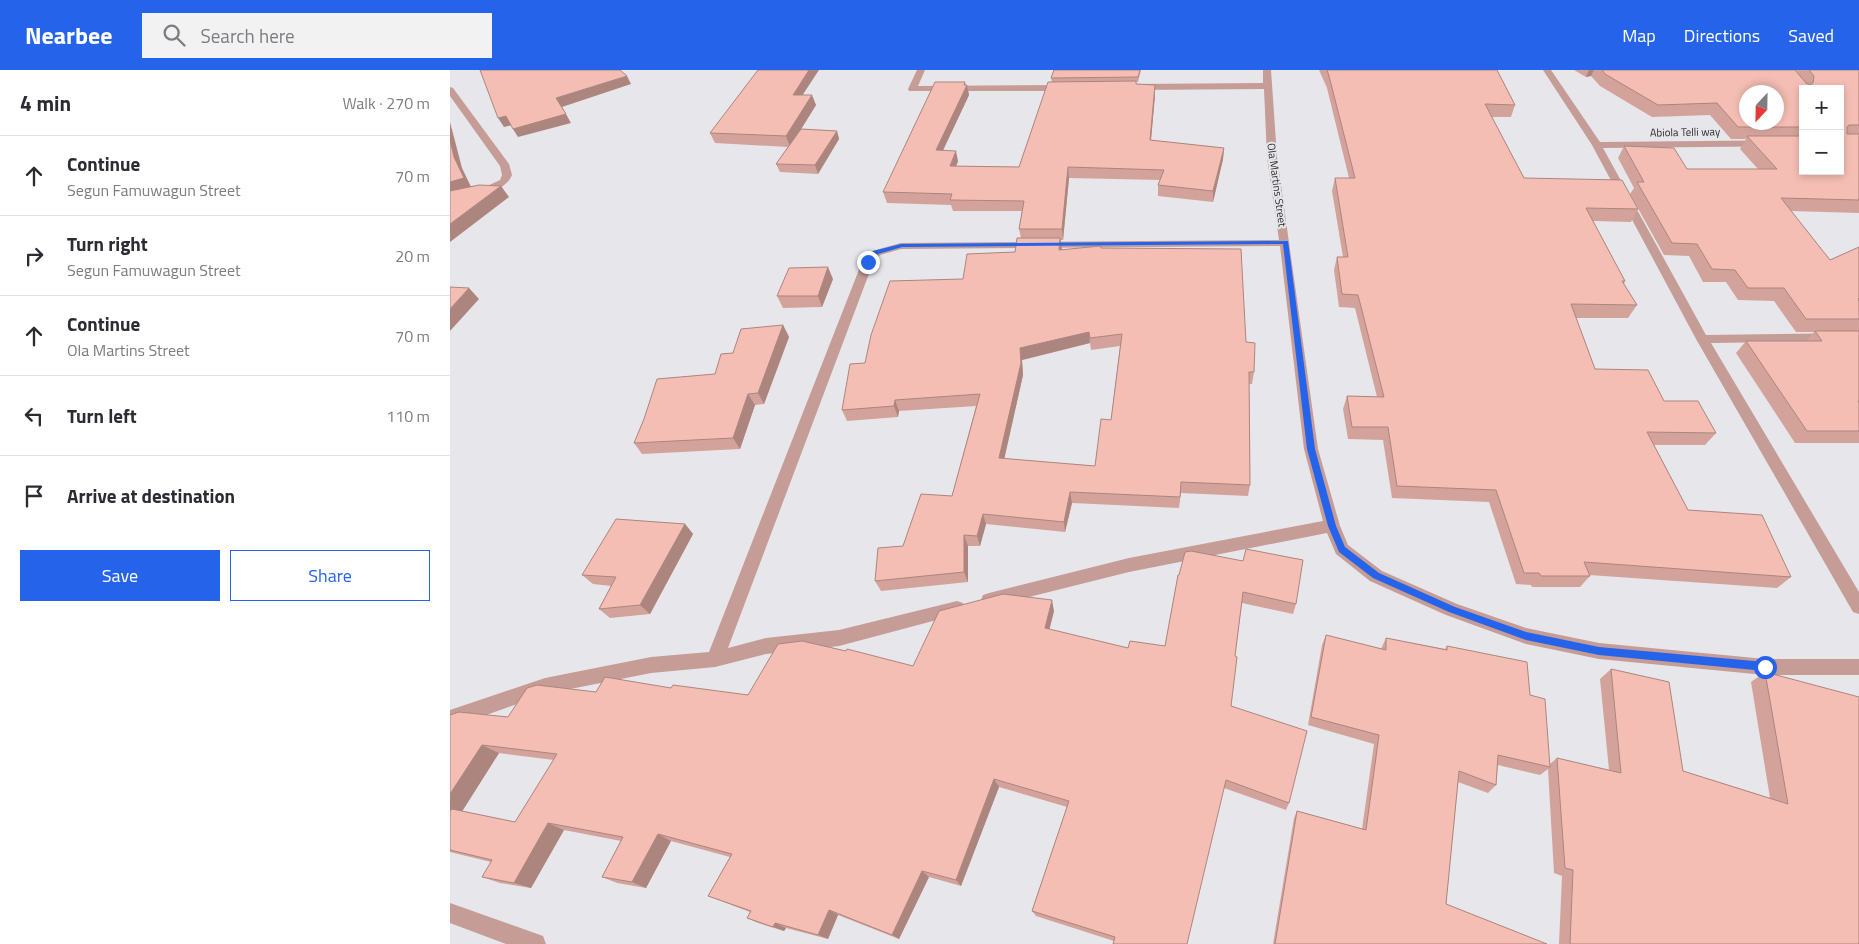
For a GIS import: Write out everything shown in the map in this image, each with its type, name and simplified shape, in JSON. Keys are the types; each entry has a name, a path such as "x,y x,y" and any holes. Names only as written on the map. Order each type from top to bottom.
{"street":[{"path":"921,70 912,89 1080,88"},
{"name":"Ola Martins Street","path":"1267,70 1272,157 1285,243 1311,449 1332,526 1342,549 1376,576 1452,610 1526,636 1599,651 1746,665 1859,667"},
{"path":"1547,70 1597,145 1702,339 1842,581 1859,606"},
{"path":"1119,87 1268,86"},
{"path":"450,90 505,166 507,174 504,182 487,190 450,200"},
{"name":"Abiola Telli way","path":"1597,145 1799,143"},
{"path":"715,659 868,262 876,253 901,246 1285,243"},
{"path":"1702,339 1859,337"},
{"path":"450,719 545,686 651,665 715,659 766,646 839,638 1129,565 1332,526"},
{"path":"450,913 535,944"}],"building":[{"path":"480,70 620,70 627,76 556,98 566,114 513,129 506,116 498,118"},
{"path":"758,70 809,70 793,95 812,95 786,136 710,133"},
{"path":"1054,70 1140,70 1138,77 1051,78"},
{"path":"1327,70 1497,70 1515,105 1485,104 1524,178 1622,180 1638,209 1586,208 1625,281 1622,281 1637,305 1571,304 1595,369 1648,370 1664,401 1698,401 1716,433 1647,432 1688,510 1762,515 1791,577 1584,562 1590,576 1541,576 1539,573 1524,573 1496,490 1397,486 1388,427 1352,427 1347,396 1384,397 1358,295 1342,294 1337,257 1348,257 1335,178 1355,178"},
{"path":"1602,70 1795,70 1810,85 1799,85 1799,127 1784,127 1784,85 1739,85 1739,127 1717,103 1658,105 1605,74"},
{"path":"1809,70 1859,70 1859,125 1849,125 1847,127 1847,134 1859,134 1859,200 1781,198 1830,260 1859,247 1859,319 1806,319 1784,288 1748,288 1735,270 1712,269 1697,244 1672,243 1637,182 1644,182 1624,146 1674,148 1687,169 1777,169 1747,136 1799,136 1799,175 1844,175 1844,85 1810,85 1813,83 1814,76"},
{"path":"1136,81 1136,84 1155,85 1150,140 1224,148 1213,191 1158,185 1164,170 1068,167 1062,229 1019,229 1024,201 950,200 952,194 883,192 935,82 965,82 964,85 967,85 936,150 956,151 950,166 1019,167 1048,82"},
{"path":"801,129 837,131 815,165 776,164"},
{"path":"450,140 454,157 464,178 450,182"},
{"path":"479,185 501,186 450,224 450,191"},
{"path":"1017,238 1060,238 1059,250 1101,246 1101,248 1241,249 1246,342 1255,343 1254,372 1249,372 1250,485 1181,482 1180,497 1070,492 1064,522 983,514 977,536 964,535 964,572 875,581 878,548 903,546 921,494 952,496 980,394 895,400 894,406 842,410 850,364 865,363 871,335 890,281 963,279 967,254 1015,252","holes":["1089,332 1090,338 1122,334 1111,420 1101,419 1095,466 999,458 1021,363 1020,348"]},
{"path":"828,267 818,296 777,296 789,268"},
{"path":"450,287 469,288 450,309"},
{"path":"783,325 758,393 748,394 733,438 634,443 657,379 715,374 721,354 733,353 741,329"},
{"path":"1815,331 1859,331 1859,431 1807,431 1746,341 1822,341"},
{"path":"616,519 685,524 640,605 599,609 616,577 582,575"},
{"path":"1246,549 1303,560 1296,604 1243,592 1231,706 1307,731 1289,803 1226,780 1187,944 1113,944 1115,937 1032,911 1069,801 994,779 956,880 922,871 892,935 829,910 818,935 775,923 773,927 747,918 751,911 708,896 732,854 658,834 632,882 602,877 623,837 548,823 514,883 482,877 492,860 450,850 450,811 452,809 515,822 557,754 482,745 450,794 450,715 459,712 508,717 527,688 537,685 596,692 605,677 671,688 673,685 748,695 778,644 802,641 846,651 847,649 913,666 939,611 1003,594 1052,600 1045,628 1128,648 1130,641 1165,646 1178,575 1185,552 1191,551 1243,561"},
{"path":"1326,635 1386,650 1386,638 1447,650 1447,646 1527,662 1530,695 1545,699 1550,767 1498,755 1496,785 1459,771 1446,904 1547,944 1275,944 1297,811 1366,830 1379,735 1311,717"},
{"path":"1611,669 1669,682 1683,771 1788,804 1765,672 1859,697 1859,944 1570,944 1573,870 1565,868 1557,758 1621,773"}],"route":[{"path":"868,262 876,253 901,246 1285,243 1311,449 1332,526 1342,549 1376,576 1452,610 1526,636 1599,651 1765,667"}]}
